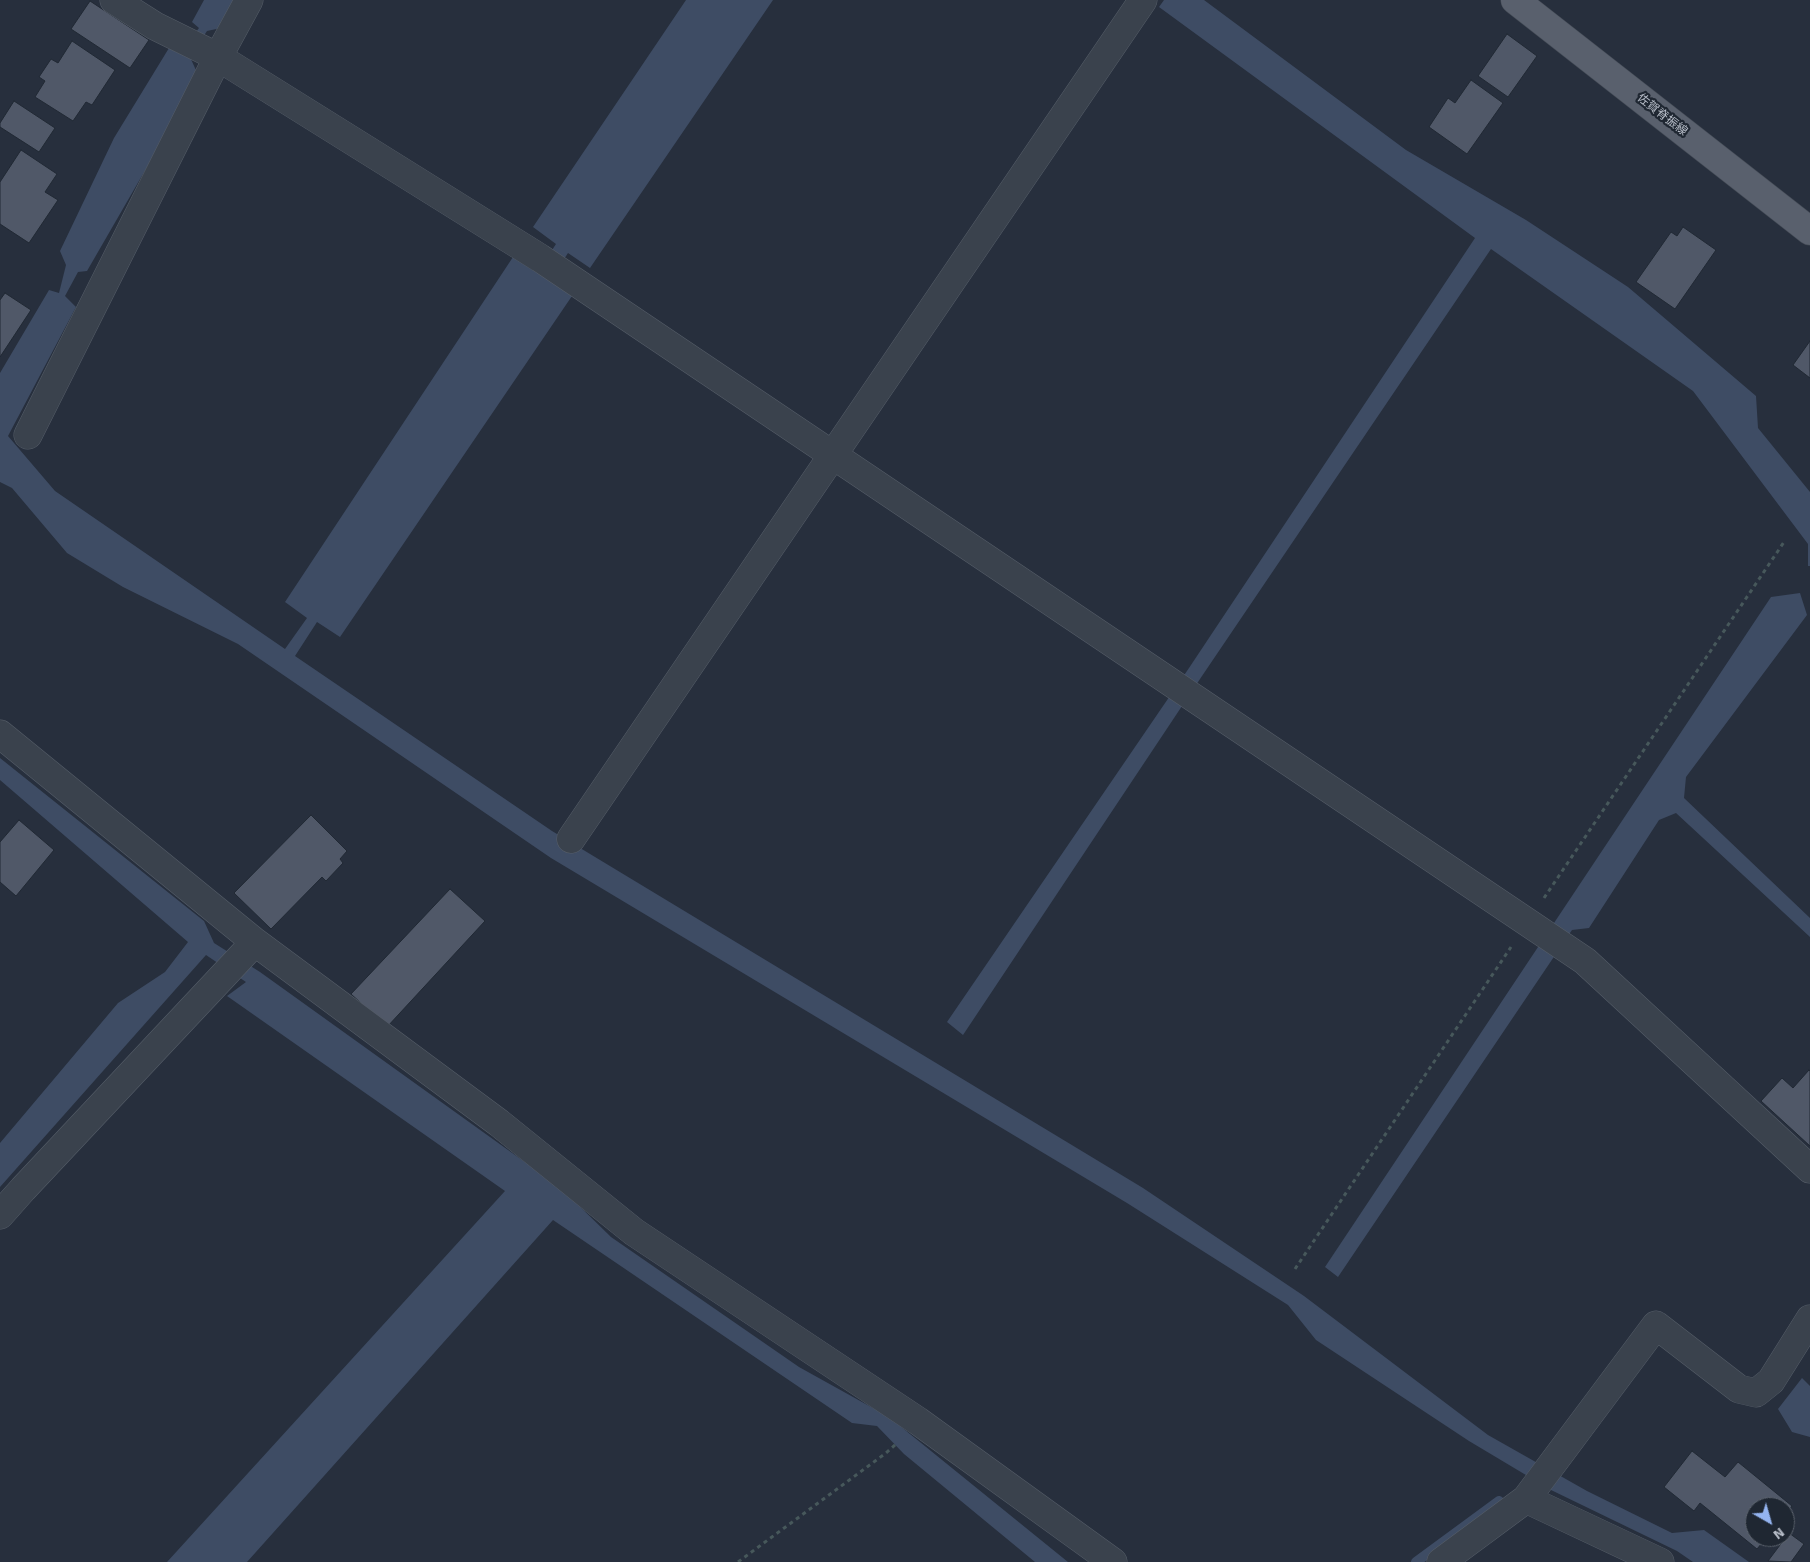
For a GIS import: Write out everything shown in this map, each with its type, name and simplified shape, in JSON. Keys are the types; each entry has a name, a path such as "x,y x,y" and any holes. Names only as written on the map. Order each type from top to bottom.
{"main road":[{"name":"佐賀脊振線","path":"1515,0 1810,231"}],"street":[{"path":"114,0 155,26 200,48 551,265 1567,949 1585,962 1810,1168"},
{"path":"28,435 200,48 249,0"},
{"path":"571,838 1143,0"},
{"path":"0,734 255,942 499,1122 634,1232 918,1421 1113,1562"},
{"path":"0,1215 255,942"},
{"path":"1441,1562 1526,1499 1656,1325 1739,1389 1756,1393 1771,1380 1810,1319"},
{"path":"1526,1499 1660,1562"}],"path":[{"path":"1295,1270 1533,927 1784,542"},
{"path":"738,1562 886,1453"}],"water":[{"path":"204,0 235,0 221,28 207,31 190,57 199,77 87,271 78,272 65,296 76,307 8,436 55,491 285,649 307,618 285,602 513,257 537,273 556,244 533,227 686,0 773,0 590,268 568,253 550,281 572,296 340,637 317,622 295,656 552,831 1143,1188 1304,1296 1488,1435 1587,1491 1672,1533 1704,1530 1749,1562 1693,1562 1677,1551 1551,1490 1469,1441 1316,1340 1288,1305 1127,1203 551,858 238,644 123,587 67,553 12,488 0,482 0,373 49,290 59,293 66,265 60,251 114,138 169,48 181,52 199,28 192,22"},
{"path":"1164,0 1204,0 1406,150 1526,220 1628,287 1756,396 1758,428 1810,492 1810,566 1808,566 1808,544 1693,391 1491,249 1202,676 963,1035 947,1022 1189,668 1475,238 1159,7"},
{"path":"1800,593 1807,615 1686,777 1684,798 1810,918 1810,937 1676,813 1659,820 1589,928 1572,930 1338,1277 1325,1267 1771,597"},
{"path":"0,758 204,921 214,943 260,972 561,1188 611,1237 799,1367 889,1417 1068,1562 1035,1562 904,1454 877,1426 852,1423 553,1220 247,1562 167,1562 505,1191 227,996 246,982 206,955 0,1187 0,1143 118,1003 165,972 188,942 0,780"},
{"path":"1802,1378 1810,1386 1810,1437 1792,1432 1778,1409"}],"building":[{"path":"90,1 149,40 130,68 71,29"},
{"path":"1507,34 1537,56 1508,97 1478,76"},
{"path":"72,41 115,70 92,105 86,102 73,121 35,97 45,81 39,77 51,59 58,63"},
{"path":"1471,80 1503,103 1467,154 1429,127 1448,98 1455,103"},
{"path":"14,101 55,128 39,152 0,127 0,123"},
{"path":"21,150 57,174 45,192 58,200 29,243 0,224 0,182"},
{"path":"1683,227 1716,250 1675,309 1636,282 1671,232 1677,236"},
{"path":"5,293 31,310 0,357 0,300"},
{"path":"1810,341 1810,378 1793,365"},
{"path":"311,815 347,851 340,859 343,863 326,881 322,877 271,929 234,893"},
{"path":"19,820 54,850 16,896 0,882 0,842"},
{"path":"450,889 485,921 387,1027 351,994"},
{"path":"1809,1070 1810,1146 1761,1101 1782,1078 1793,1088"},
{"path":"1692,1451 1725,1477 1738,1462 1781,1497 1745,1497 1745,1539 1700,1503 1694,1511 1664,1487"},
{"path":"1795,1537 1804,1544 1791,1562 1768,1561 1778,1547 1795,1547"}],"waterway":[{"path":"1416,1562 1499,1501"}]}
